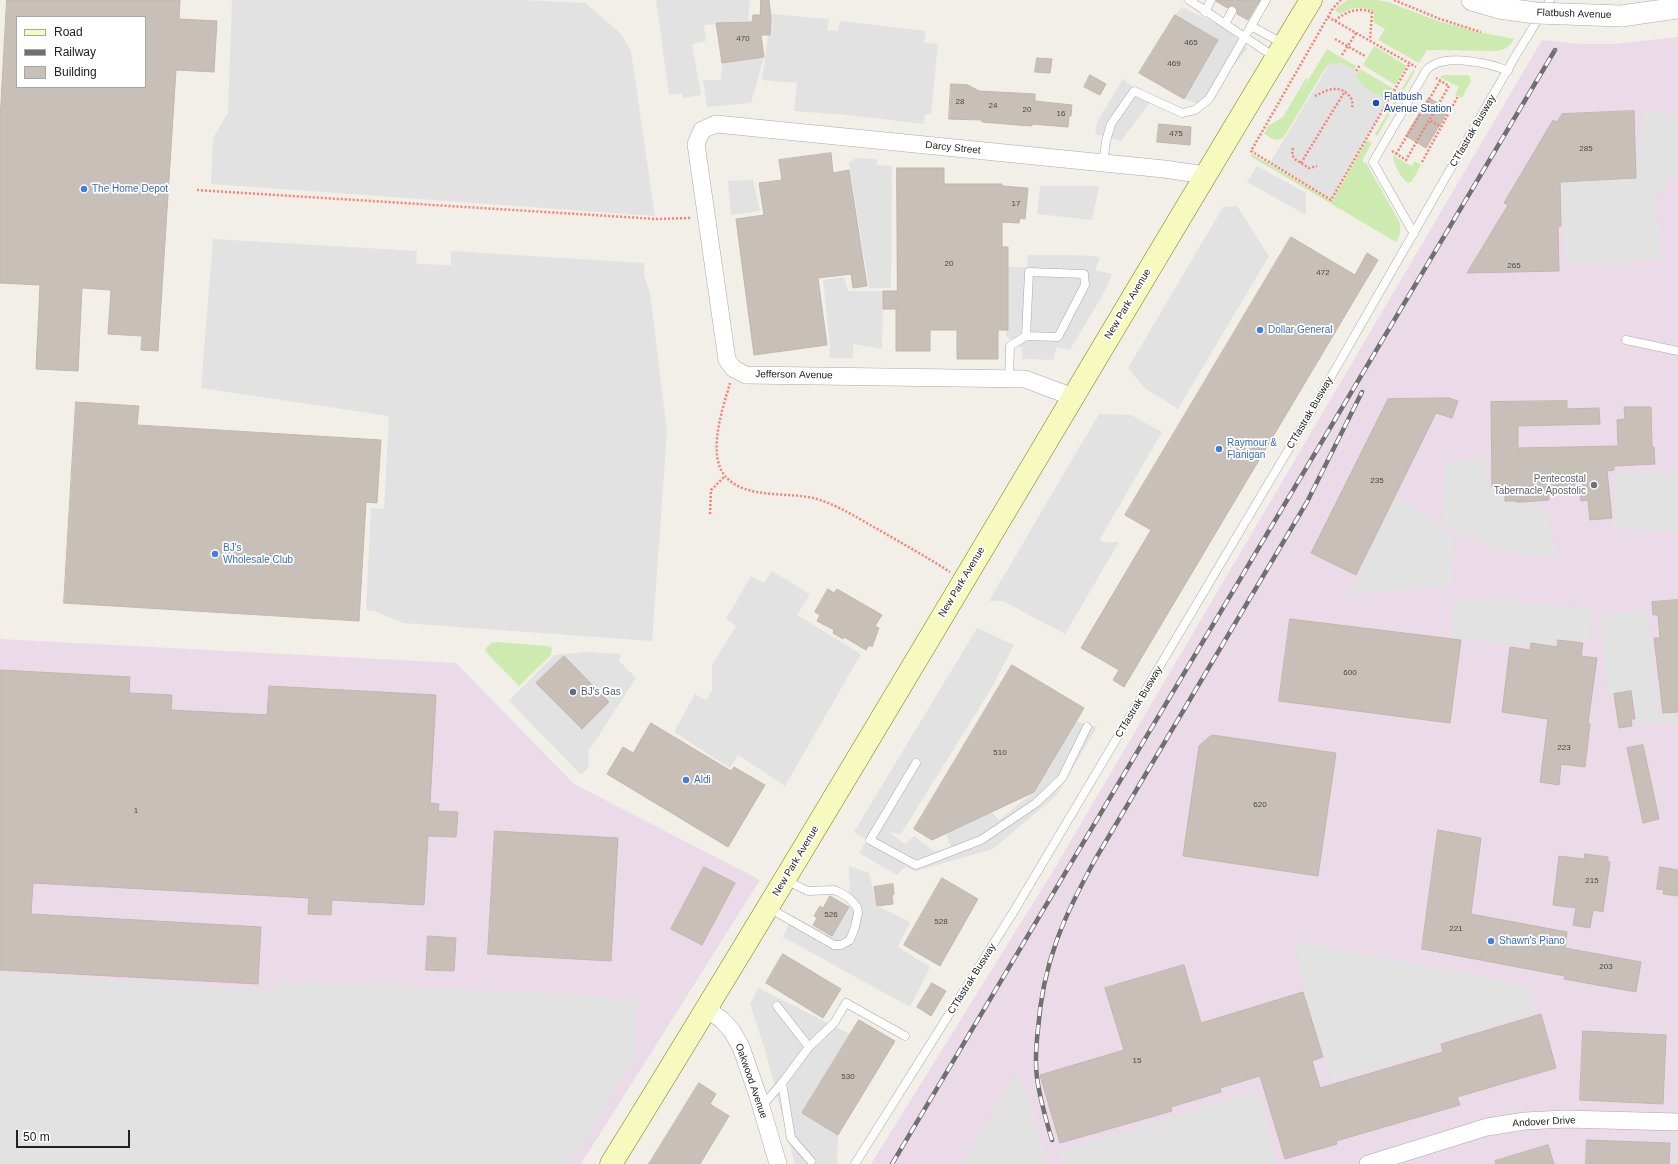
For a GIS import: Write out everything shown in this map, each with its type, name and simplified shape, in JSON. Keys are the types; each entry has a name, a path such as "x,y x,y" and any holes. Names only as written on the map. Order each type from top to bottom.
{"main road":[{"name":"New Park Avenue","path":"611,1164 785,880 1311,0"}],"street":[{"name":"Flatbush Avenue","path":"1472,0 1499,8 1536,13 1621,16 1678,8"},
{"name":"Darcy Street","path":"707,218 696,144 702,130 716,124 1164,169 1205,175"},
{"path":"707,218 727,360 734,369"},
{"name":"Jefferson Avenue","path":"734,369 746,375 1025,379 1073,397"},
{"name":"Oakwood Avenue","path":"707,1009 722,1020 732,1031 745,1059 778,1164"},
{"name":"Andover Drive","path":"1368,1164 1487,1127 1526,1121 1566,1119 1678,1122"}],"lane":[{"path":"1189,0 1245,37 1280,51"},
{"path":"1205,12 1211,0"},
{"path":"1103,163 1106,141 1111,124 1134,91 1182,113 1195,110 1209,99 1266,0"},
{"name":"CTfastrak Busway","path":"855,1164 1051,850 1305,422 1550,0"},
{"path":"1225,24 1232,11"},
{"path":"1251,26 1280,51"},
{"path":"1414,234 1373,162 1428,68 1432,65 1441,62 1478,62 1496,66 1508,71"},
{"path":"1009,378 1010,346 1026,336 1058,337 1085,285 1084,274 1029,272 1026,336"},
{"path":"1626,340 1678,351"},
{"path":"916,763 870,840 916,865 981,840 1036,803 1062,778 1087,727"},
{"path":"768,907 834,945 841,945 850,940 858,913 856,907 849,898 834,890 808,891 785,880"},
{"path":"761,1107 782,1083 809,1047 834,1023 846,1003 905,1036"},
{"path":"777,1006 809,1047"},
{"path":"782,1083 791,1138 811,1161"}],"path":[{"path":"1341,0 1333,8 1251,151 1331,200 1410,63"},
{"path":"1394,0 1440,19 1481,32"},
{"path":"1335,21 1345,13 1352,11 1363,10 1372,12 1370,40"},
{"path":"1328,17 1417,67"},
{"path":"1342,55 1356,32"},
{"path":"1335,39 1365,56"},
{"path":"1356,71 1360,65"},
{"path":"1392,151 1406,160 1449,86 1436,78"},
{"path":"1396,154 1440,81"},
{"path":"1315,96 1332,89 1338,89 1344,92 1353,101 1352,107"},
{"path":"1301,163 1344,92"},
{"path":"1422,162 1458,98 1441,127 1429,120"},
{"path":"1293,148 1293,158 1309,168 1317,166"},
{"path":"197,190 656,219 707,218"},
{"path":"734,369 719,425 717,449 718,463 725,476 738,487 754,492 800,495 836,505 963,580"},
{"path":"710,514 711,490 725,476"}],"shaded area":[{"path":"232,0 524,0 585,3 621,34 631,51 655,216 211,184 213,138 228,113"},
{"path":"656,0 750,0 748,21 704,25 706,41 692,44 701,95 683,98 682,93 669,95"},
{"path":"1182,7 1225,28 1248,48 1201,105 1184,99 1218,40 1175,15"},
{"path":"771,14 829,19 827,30 838,31 840,21 926,31 924,43 938,44 931,114 925,114 924,124 847,115 794,111 797,83 762,80"},
{"path":"1678,37 1678,1164 871,1164 1053,871 1542,40 1581,44 1613,44"},
{"path":"764,57 751,103 707,107 703,80 721,80 722,63"},
{"path":"1342,63 1358,73 1356,76 1364,87 1388,101 1331,200 1270,163 1327,68 1330,64"},
{"path":"1123,79 1150,102 1121,141 1095,134 1097,122"},
{"path":"1642,111 1678,115 1678,171 1655,199 1662,260 1563,264 1560,182 1636,178"},
{"path":"856,158 877,159 877,165 892,166 891,288 869,288 849,163"},
{"path":"1257,166 1306,193 1306,215 1247,182"},
{"path":"753,180 760,211 731,215 728,181"},
{"path":"1040,186 1099,186 1092,220 1037,214"},
{"path":"1237,206 1269,256 1178,409 1146,389 1128,368 1223,207"},
{"path":"213,239 417,251 416,264 451,265 451,251 644,263 644,276 650,293 667,431 652,641 403,623 374,611 366,610 371,508 384,509 389,416 201,388"},
{"path":"1028,255 1079,255 1100,257 1095,270 1112,274 1105,291 1070,350 1056,347 1054,360 1022,359 1022,348 1006,336 1007,267 1027,267"},
{"path":"844,277 848,291 883,291 882,349 853,344 853,358 829,358 830,346 823,280"},
{"path":"1099,414 1131,415 1162,432 1100,539 1103,542 1119,542 1065,634 1003,601 989,601"},
{"path":"1486,458 1489,487 1505,501 1547,507 1556,558 1503,552 1442,524 1445,461"},
{"path":"1614,471 1678,472 1678,532 1614,529"},
{"path":"1395,497 1411,506 1455,537 1449,586 1349,595"},
{"path":"772,571 810,594 797,615 861,654 785,786 738,755 730,768 674,732 695,694 706,700 712,690 712,665 736,626 726,619 751,576 764,583"},
{"path":"1452,598 1593,608 1589,641 1559,640 1557,647 1531,643 1528,646 1453,639"},
{"path":"1647,610 1659,710 1678,710 1678,723 1637,726 1634,694 1608,697 1600,615"},
{"path":"977,628 1014,645 991,689 901,834 889,832 905,844 914,836 934,851 951,848 946,833 992,812 999,820 1034,792 1076,721 1097,727 1057,795 993,849 916,871 905,867 897,875 859,853 867,840 854,832"},
{"path":"0,639 456,663 574,784 760,880 581,1164 0,1164"},
{"path":"586,652 621,654 619,661 636,678 588,752 589,767 581,775 509,701 554,655"},
{"path":"849,866 869,873 877,906 910,922 898,947 930,967 910,1007 783,937 793,916 832,936 850,906"},
{"path":"1295,941 1527,985 1536,1013 1437,1042 1439,1050 1331,1081 1302,984"},
{"path":"0,973 276,990 276,980 636,998 636,1052 633,1061 571,1164 0,1164"},
{"path":"758,988 850,1034 802,1113 838,1135 837,1164 795,1164 765,1050 750,1004"},
{"path":"1015,1075 1025,1089 1031,1104 1047,1164 961,1164"},
{"path":"1257,1091 1277,1164 1064,1164 1060,1151"},
{"path":"1671,1129 1678,1129 1678,1164 1671,1164"}],"green space":[{"path":"1347,0 1377,0 1388,2 1438,21 1479,32 1514,39 1507,47 1496,51 1427,50 1419,63 1378,40 1385,29 1387,30 1373,22 1374,12 1357,8 1340,14 1334,10"},
{"path":"1374,46 1407,66 1395,85 1363,65"},
{"path":"1327,49 1356,66 1354,70 1337,63 1333,63 1326,67 1284,137 1276,140 1264,134 1268,126 1283,117 1306,78 1308,79 1301,92"},
{"path":"1360,69 1394,89 1387,101 1364,87 1356,76"},
{"path":"1413,70 1415,71 1377,136 1375,134"},
{"path":"1444,75 1467,75 1470,77 1471,81 1462,98 1455,95 1459,87 1439,77"},
{"path":"1367,140 1372,143 1363,159 1363,163 1366,163 1400,223 1400,234 1396,242 1250,156 1252,154 1332,201"},
{"path":"1393,155 1411,166 1415,161 1421,165 1412,181 1408,183 1405,181 1396,166"},
{"path":"497,642 547,646 551,647 552,649 551,655 519,686 486,652 485,649 491,643"}],"building":[{"name":"The Home Depot","path":"7,0 180,0 179,19 217,21 214,72 176,70 158,351 141,350 142,336 108,334 111,290 82,288 78,371 36,369 40,285 0,283 0,121"},
{"path":"761,0 769,0 771,17 770,35 761,35 764,57 722,63 716,23 752,22 753,15 760,15"},
{"path":"1216,0 1260,0 1248,20 1237,14 1235,6 1227,8"},
{"path":"1175,15 1218,40 1184,99 1139,73"},
{"path":"1037,58 1052,59 1050,73 1035,72"},
{"path":"1090,75 1106,84 1100,95 1084,87"},
{"path":"951,84 968,85 979,91 1035,94 1035,101 1072,105 1068,127 1032,124 1032,126 982,122 982,120 949,119"},
{"path":"1429,98 1449,109 1426,148 1406,136"},
{"path":"1634,111 1636,178 1560,182 1561,226 1558,227 1559,271 1467,273 1508,205 1504,203 1553,120 1557,122 1562,114"},
{"path":"1159,124 1191,127 1190,145 1157,142"},
{"path":"831,153 833,173 849,170 867,286 853,288 851,274 818,278 827,345 754,355 736,219 764,215 759,183 782,180 779,160"},
{"path":"897,168 944,168 944,184 1002,184 1002,186 1028,188 1025,219 1020,218 1019,223 1002,222 1002,247 1008,247 1008,330 998,330 998,359 957,359 957,330 930,330 930,351 896,351 896,309 883,309 883,291 897,291"},
{"path":"1291,237 1355,275 1367,253 1378,260 1124,687 1113,680 1119,670 1081,648 1151,530 1125,515"},
{"path":"1449,398 1458,401 1452,418 1436,413 1356,575 1311,553 1388,399"},
{"path":"1567,401 1567,409 1599,408 1600,424 1518,426 1518,448 1618,446 1617,420 1625,419 1624,407 1651,407 1652,447 1654,447 1655,464 1614,466 1614,470 1607,471 1612,518 1590,520 1588,500 1581,501 1579,487 1548,487 1549,500 1516,502 1505,501 1505,487 1492,487 1491,402"},
{"name":"BJ's Wholesale Club","path":"76,402 139,406 137,425 381,440 377,503 366,502 359,621 64,603"},
{"path":"828,589 834,593 837,589 882,615 875,626 879,628 872,647 869,645 866,650 844,637 843,639 833,633 834,630 817,621 820,615 815,612"},
{"path":"1678,600 1678,712 1663,713 1654,638 1660,638 1658,615 1653,615 1652,602"},
{"path":"1290,619 1461,640 1450,723 1279,701"},
{"path":"1558,640 1583,643 1581,656 1597,658 1588,723 1590,724 1585,767 1561,764 1559,785 1540,782 1548,719 1502,712 1510,647 1530,650 1531,643 1557,647"},
{"name":"BJ's Gas","path":"564,656 609,702 582,729 536,683"},
{"path":"1012,665 1084,708 1034,792 932,840 914,829"},
{"path":"0,670 130,677 129,693 172,695 171,710 267,715 269,686 436,695 430,803 439,804 438,811 458,812 456,837 428,836 424,905 332,900 331,915 308,914 309,898 33,883 31,914 261,927 258,984 0,970"},
{"path":"1631,691 1635,719 1631,719 1632,726 1619,728 1614,694"},
{"name":"Aldi","path":"651,723 731,771 734,767 765,785 728,847 607,774 623,747 633,753"},
{"path":"1212,735 1336,753 1318,876 1183,856 1199,746"},
{"path":"1643,745 1659,819 1643,823 1627,748"},
{"path":"1438,830 1481,838 1471,914 1567,932 1565,948 1641,962 1636,992 1564,979 1565,976 1422,949"},
{"path":"495,831 618,838 611,961 488,954"},
{"path":"1585,854 1608,857 1608,862 1610,862 1603,912 1593,910 1590,928 1573,925 1576,908 1553,905 1559,856 1584,859"},
{"path":"704,867 735,883 702,945 671,929"},
{"path":"1660,867 1678,870 1678,896 1663,894 1664,890 1657,889"},
{"path":"942,878 978,899 940,966 904,945"},
{"path":"893,884 893,904 877,906 874,887"},
{"path":"830,896 849,907 832,936 813,925 817,918 814,916 820,906 823,908"},
{"path":"428,936 456,938 454,971 426,970"},
{"path":"783,954 841,989 823,1018 766,983"},
{"path":"1184,965 1201,1023 1303,992 1323,1057 1312,1061 1320,1088 1443,1052 1441,1044 1541,1014 1556,1068 1457,1097 1460,1105 1336,1141 1337,1144 1285,1159 1260,1076 1220,1088 1221,1092 1171,1107 1172,1111 1060,1143 1040,1075 1124,1050 1105,988"},
{"path":"932,983 946,991 931,1016 917,1007"},
{"path":"859,1020 895,1041 838,1135 802,1113"},
{"path":"1583,1031 1666,1035 1663,1104 1580,1100"},
{"path":"699,1083 716,1094 710,1104 729,1116 700,1164 649,1164"},
{"path":"1587,1140 1670,1143 1669,1164 1586,1164"},
{"path":"1548,1145 1554,1164 1496,1164 1495,1161"}],"railway":[{"path":"892,1164 1555,50"},
{"path":"1052,1140 1038,1086 1036,1048 1045,982 1050,961 1065,920 1096,858 1307,502 1362,392"}],"place":[{"name":"Flatbush Avenue Station","path":"1376,103"},
{"name":"The Home Depot","path":"84,189"},
{"name":"Dollar General","path":"1260,330"},
{"name":"Raymour & Flanigan","path":"1219,449"},
{"name":"Pentecostal Tabernacle Apostolic","path":"1594,485"},
{"name":"BJ's Wholesale Club","path":"215,554"},
{"name":"BJ's Gas","path":"573,692"},
{"name":"Aldi","path":"686,780"},
{"name":"Shawn's Piano","path":"1491,941"}]}
